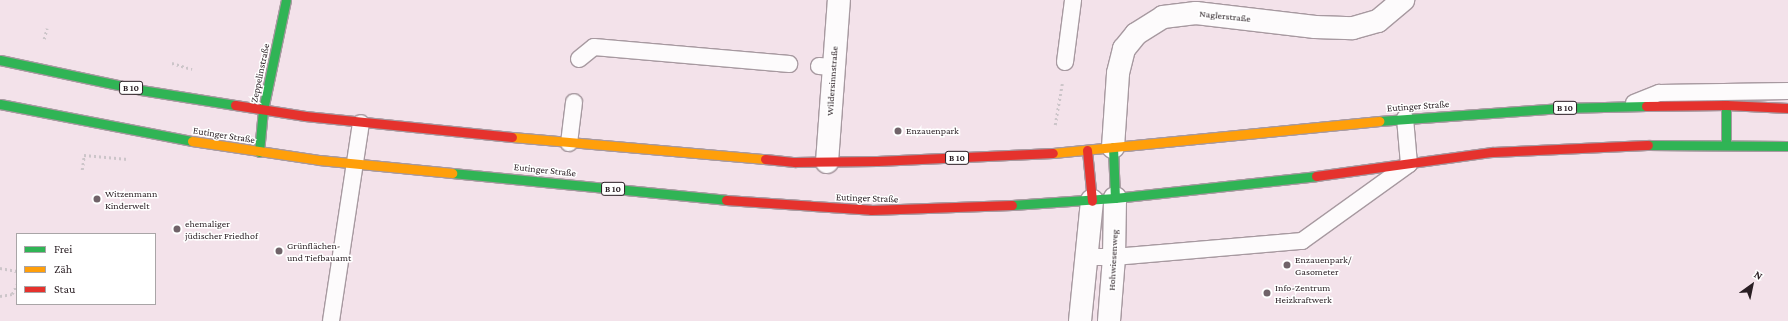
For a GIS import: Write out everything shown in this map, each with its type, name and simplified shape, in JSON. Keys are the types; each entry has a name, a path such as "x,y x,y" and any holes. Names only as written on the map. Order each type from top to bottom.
{"main road":[{"name":"Zeppelinstraße","path":"259,152 263,110 286,0"},
{"name":"Eutinger Straße","path":"0,60 141,90 263,110 360,123 569,143 795,162 1050,153 1405,118 1626,107 1726,104 1788,108"},
{"name":"Eutinger Straße","path":"0,104 166,137 259,152 355,164 782,205 871,210 950,209 1092,201 1409,164 1492,152 1550,148 1726,145 1788,146"},
{"path":"1726,104 1726,145"},
{"path":"1113,147 1116,198"},
{"path":"1087,150 1092,201"}],"street":[{"name":"Wildersinnstraße","path":"826,162 826,66 839,0"},
{"name":"Naglerstraße","path":"1113,147 1118,73 1124,49 1136,34 1163,17 1196,13 1314,27 1353,28 1378,21 1403,0"},
{"name":"Hohwiesenweg","path":"1109,321 1114,257 1116,198"},
{"path":"1080,321 1092,201"}],"lane":[{"path":"1065,62 1073,0"},
{"path":"579,59 594,47 789,64"},
{"path":"1626,107 1659,93 1788,91"},
{"path":"569,143 574,102"},
{"path":"1086,257 1114,257 1302,241 1409,164 1405,118"},
{"path":"331,321 360,123"}],"path":[{"path":"44,40 46,28"},
{"path":"1050,153 1065,62"},
{"path":"82,170 84,155"},
{"path":"0,268 16,271"},
{"path":"0,296 12,294 16,286"}],"traffic: fast":[{"path":"259,152 263,110 286,0"},
{"path":"0,60 141,90 235,105"},
{"path":"0,104 192,141"},
{"path":"1726,105 1726,145"},
{"path":"1379,121 1562,108 1646,106"},
{"path":"1648,145 1788,146"},
{"path":"1113,147 1115,198"},
{"path":"452,173 726,200"},
{"path":"1012,205 1115,198 1316,176"}],"traffic: slow":[{"path":"1053,153 1379,121"},
{"path":"512,137 765,159"},
{"path":"192,141 319,160 452,173"}],"traffic: jam":[{"path":"235,105 305,116 512,137"},
{"path":"1646,106 1726,105 1788,108"},
{"path":"1316,176 1492,152 1648,145"},
{"path":"1087,150 1092,201"},
{"path":"765,159 795,162 877,161 1053,153"},
{"path":"726,200 871,210 1012,205"}],"place":[{"name":"Enzauenpark","path":"898,131"},
{"name":"Witzenmann Kinderwelt","path":"97,199"},
{"name":"ehemaliger jüdischer Friedhof","path":"177,229"},
{"name":"Grünflächen- und Tiefbauamt","path":"279,251"},
{"name":"Enzauenpark/ Gasometer","path":"1287,265"},
{"name":"Info-Zentrum Heizkraftwerk","path":"1267,293"}]}
